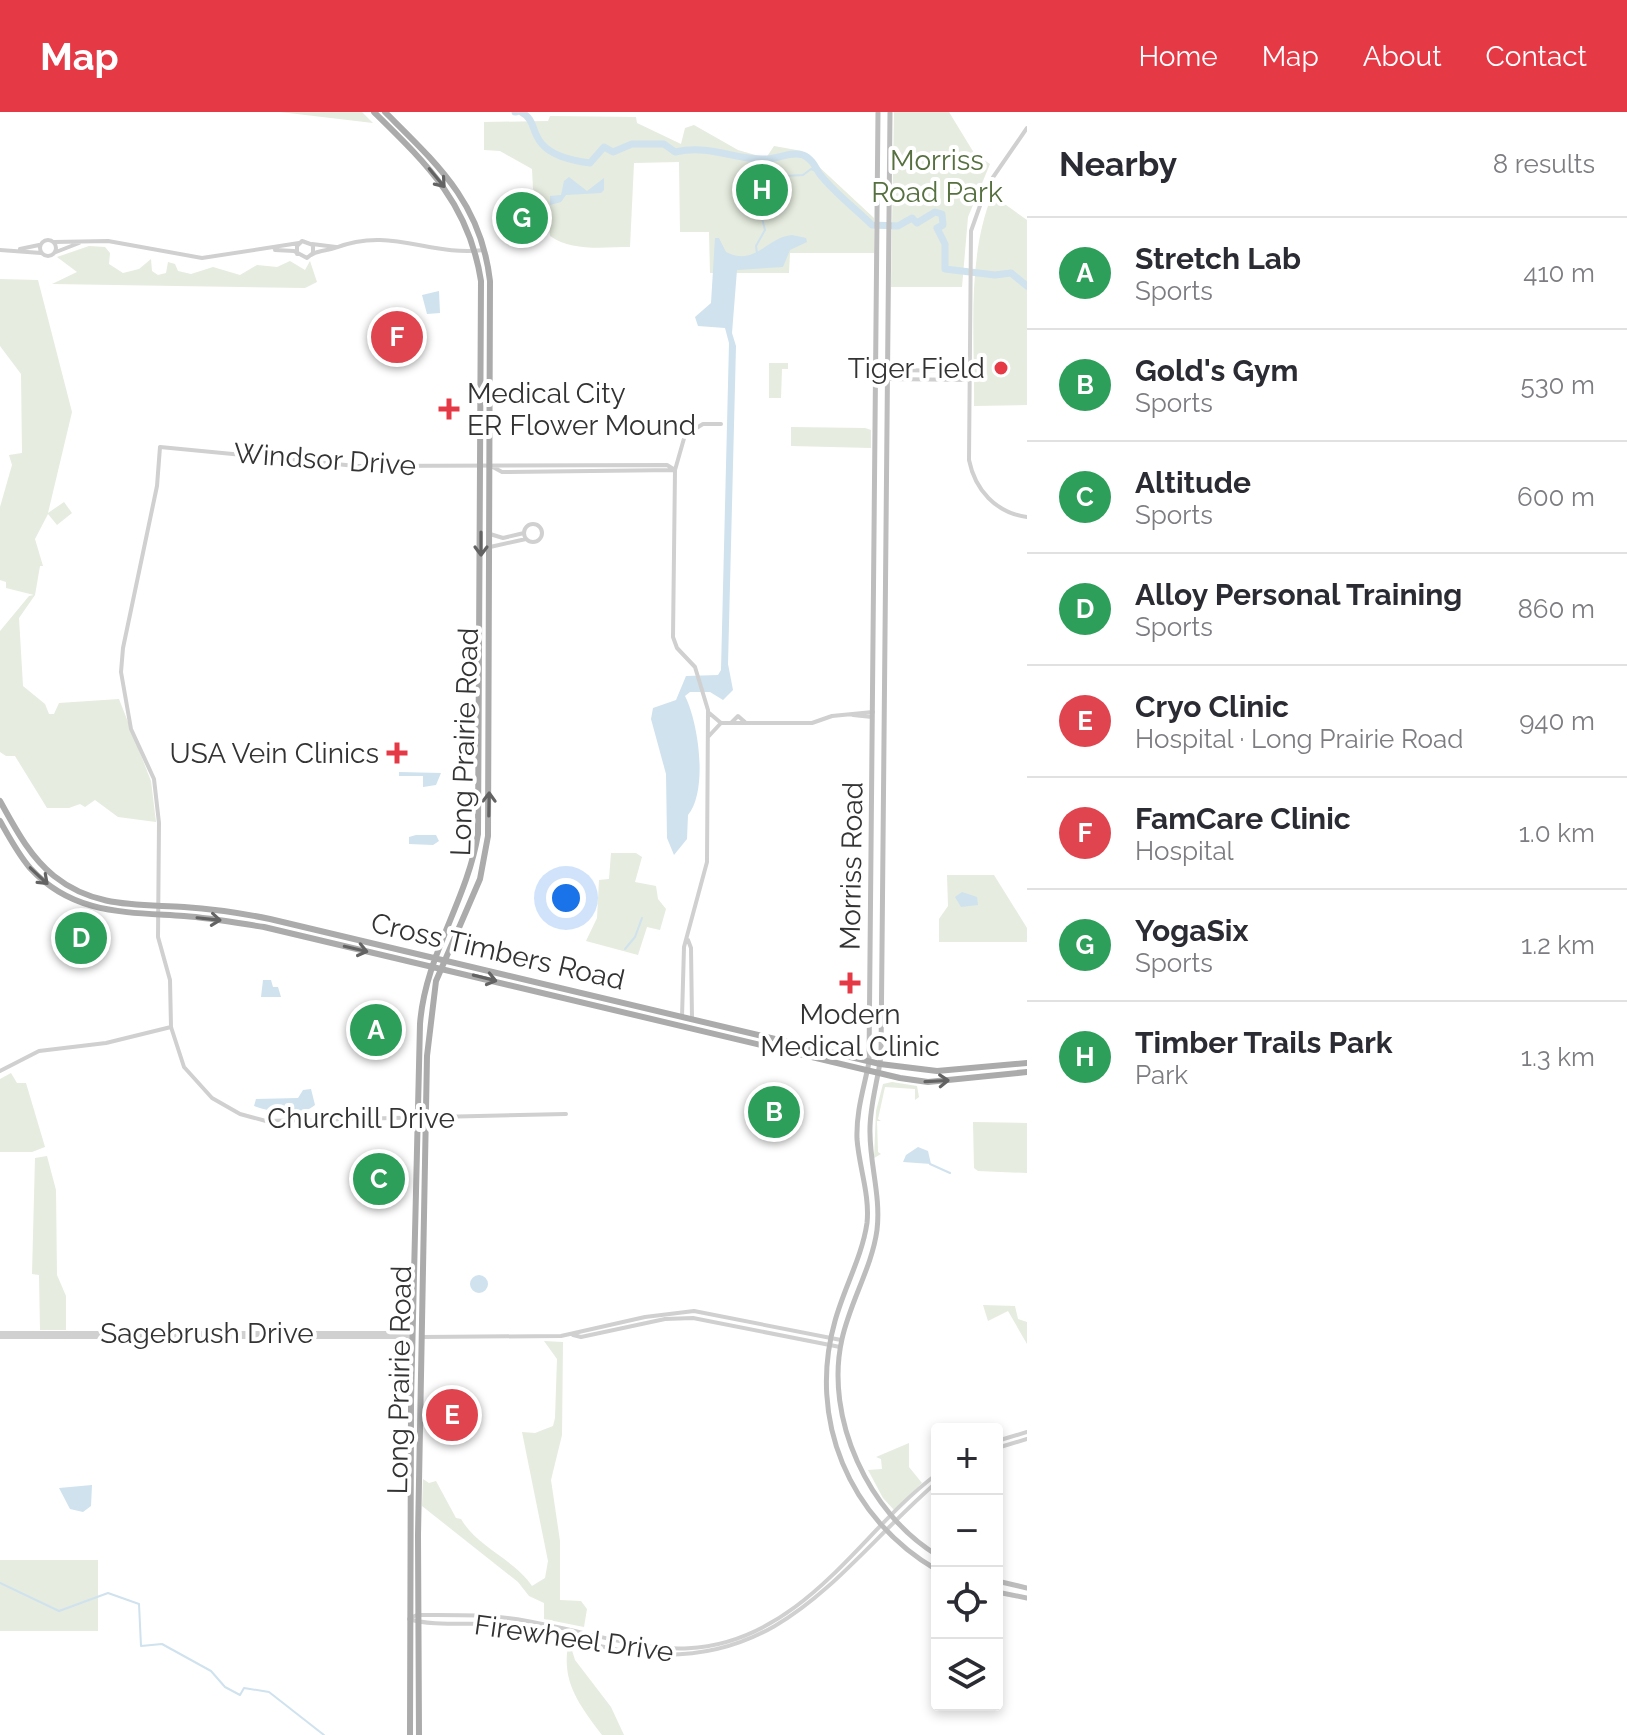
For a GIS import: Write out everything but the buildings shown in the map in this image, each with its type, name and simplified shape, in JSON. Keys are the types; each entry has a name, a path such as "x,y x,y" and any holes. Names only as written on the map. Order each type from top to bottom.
{"main road":[{"name":"Long Prairie Road","path":"374,112 444,187 460,211 475,251 481,281 479,814 474,858 467,883 430,967 422,1004 420,1036 422,1117 409,1619 410,1735"},
{"name":"Long Prairie Road","path":"385,112 453,182 469,207 485,249 490,281 487,849 480,879 440,969 431,1003 422,1117"},
{"name":"Morriss Road","path":"878,112 869,1062 857,1125 868,1214 865,1237 830,1342 825,1400 835,1447 856,1493 887,1531 933,1567"},
{"name":"Morriss Road","path":"890,112 880,1064 870,1132 878,1211 876,1232 841,1344 842,1400 847,1429 868,1483 897,1522 931,1550"},
{"path":"480,608 489,609"},
{"path":"480,699 488,699"},
{"name":"Cross Timbers Road","path":"0,801 25,843 56,877 88,896 123,905 235,912 880,1064 937,1071 1027,1063"},
{"name":"Cross Timbers Road","path":"0,821 42,880 74,901 114,913 232,921 879,1074 928,1082 1027,1072"},
{"path":"17,849 25,843"},
{"path":"320,941 322,932"},
{"path":"682,1017 682,1026"},
{"path":"692,1019 693,1028"},
{"path":"420,1036 427,1056"},
{"path":"994,1067 995,1076"},
{"name":"Long Prairie Road","path":"417,1337 419,1735"},
{"path":"1003,1582 1027,1588"},
{"path":"1003,1593 1027,1598"}],"street":[{"path":"1027,128 981,199 971,231 969,281 969,460 977,484 1006,512 1027,517"},
{"path":"18,250 47,240 79,243 108,241 202,258 299,243 336,247"},
{"path":"273,249 304,258 363,241 403,240 445,251 485,249"},
{"path":"54,242 55,252"},
{"path":"0,250 49,256 79,243"},
{"path":"297,254 299,243"},
{"path":"40,244 41,254"},
{"path":"311,255 312,244"},
{"path":"876,375 888,370 969,371"},
{"path":"876,375 888,379 969,380"},
{"path":"682,1017 684,947 707,862 708,710 695,667 677,648 673,637 675,470 685,435 703,424 721,424"},
{"name":"Windsor Drive","path":"160,447 356,466 491,466 502,472 675,470"},
{"name":"Churchill Drive","path":"160,447 151,522 123,648 121,672 131,729 154,779 159,823 158,915 161,952 170,980 171,1027 178,1054 192,1077 212,1098 240,1114 279,1122 566,1114"},
{"path":"490,534 503,538 524,533 532,524 542,530 538,541 526,539 490,547"},
{"path":"524,533 526,539"},
{"path":"708,710 721,723"},
{"path":"707,739 711,730 721,723 812,723 873,714"},
{"path":"731,723 738,716 746,723"},
{"path":"688,940 691,948 692,1019"},
{"path":"0,1071 39,1051 106,1043 171,1027"},
{"name":"Sagebrush Drive","path":"99,1335 351,1338 571,1335 645,1317 694,1311 841,1344"},
{"path":"351,1338 367,1333"},
{"name":"Sagebrush Drive","path":"0,1335 402,1333 417,1337"},
{"path":"1003,1439 1027,1432"},
{"path":"1003,1446 1027,1439"},
{"name":"Firewheel Drive","path":"409,1619 499,1616 623,1645 699,1647 748,1633 793,1609 931,1480"},
{"name":"Firewheel Drive","path":"417,1618 511,1624 619,1651 692,1654 755,1637 799,1613 931,1488"}],"green space":[{"path":"280,112 362,112 373,123"},
{"name":"Morriss Road Park","path":"894,112 949,112 974,153 990,164 968,217 962,287 891,287"},
{"path":"550,116 636,117 637,123 681,144 685,128 694,125 738,150 766,158 774,146 802,151 874,218 874,253 790,253 789,273 710,273 709,232 680,232 679,162 634,163 630,247 589,248 559,241 550,236 548,213 533,189 532,169 500,151 484,150 484,122 548,121"},
{"path":"992,195 1027,220 1027,405 974,406 975,272 978,246"},
{"path":"89,246 105,247 110,253 109,264 123,273 139,269 151,259 152,271 158,275 166,273 168,262 175,264 178,271 191,274 213,267 240,275 257,265 277,267 290,261 305,270 310,261 317,282 305,288 52,284 77,272 57,257"},
{"path":"0,279 38,280 72,412 48,513 64,502 72,513 57,525 48,514 35,539 43,566 40,566 35,595 19,618 23,686 45,704 49,714 54,714 59,703 119,699 151,781 156,822 118,817 95,800 85,807 80,804 69,808 47,808 15,756 0,752 0,631 29,596 34,595 6,588 6,582 0,580 0,507 12,465 9,455 22,453 21,374 0,346"},
{"path":"769,363 788,363 788,369 782,369 781,398 769,398"},
{"path":"791,427 865,428 871,430 871,448 791,446"},
{"path":"611,853 636,853 642,857 635,882 656,886 658,899 666,909 660,930 647,927 638,955 586,941 597,918 599,880 609,879"},
{"path":"947,875 994,875 1027,928 1027,942 939,942 939,919 948,906"},
{"path":"11,1073 17,1083 26,1083 45,1147 32,1152 0,1152 0,1079"},
{"path":"892,1082 917,1086 919,1097 915,1100 915,1089 885,1087 878,1119 881,1121 877,1121 878,1152 881,1154 874,1158 876,1111 883,1084"},
{"path":"973,1122 1027,1123 1027,1173 978,1171 974,1168"},
{"path":"47,1156 56,1190 57,1275 66,1296 66,1330 40,1330 39,1275 32,1274 35,1158"},
{"path":"983,1305 1015,1306 1018,1319 1027,1322 1027,1344 1008,1311 988,1321"},
{"path":"544,1341 563,1342 562,1435 551,1480 560,1541 560,1600 581,1601 587,1609 584,1627 544,1619 544,1603 529,1596 518,1582 422,1506 423,1479 429,1483 436,1481 456,1518 461,1519 476,1537 516,1568 532,1586 545,1578 548,1561 522,1432 535,1433 553,1426 555,1418 557,1359"},
{"path":"909,1443 909,1467 922,1483 894,1510 883,1498 868,1470 882,1469 881,1459 876,1457"},
{"path":"0,1560 98,1560 98,1631 0,1631"},
{"path":"569,1641 575,1660 611,1707 624,1735 602,1735 579,1702 567,1668"}],"water":[{"path":"569,177 587,191 604,178 604,190 601,193 566,195 561,202 550,205 550,196 561,195 564,181"},
{"path":"792,235 806,238 807,242 790,250 783,267 737,270 732,333 736,346 728,664 733,690 723,700 710,692 690,692 685,696 694,723 700,774 694,804 688,815 687,839 674,855 667,838 666,774 651,719 653,708 676,700 686,676 718,675 721,670 729,343 725,328 698,326 695,317 711,303 715,238 719,238 726,252 745,256"},
{"path":"439,291 440,313 427,314 422,295"},
{"path":"399,772 441,773 436,785 423,787 423,776 399,776"},
{"path":"436,835 439,841 433,845 409,844 409,837"},
{"path":"962,892 977,897 978,905 961,907 955,897"},
{"path":"263,980 271,980 273,987 278,987 281,997 261,997"},
{"path":"311,1089 315,1105 309,1109 294,1112 254,1106 256,1099 298,1098 303,1090"},
{"path":"918,1147 928,1151 931,1164 903,1162 906,1155"},
{"path":"479,1275 488,1284 479,1293 470,1284"},
{"path":"92,1485 91,1506 83,1512 70,1509 59,1488"}],"waterway":[{"path":"521,112 529,119 539,140 552,152 564,158 590,163 604,147 613,152 632,144 664,144 675,152 701,150 756,159 803,155 811,160 831,187 872,225 898,226 912,218 917,223 935,212 942,214 943,225 937,228 945,244 945,269 995,275 1011,273 1027,286"},
{"path":"757,253 756,246 765,230 762,218 779,203 778,189 783,189 785,176 803,175 811,169 818,172"},
{"path":"625,949 635,937 642,918"},
{"path":"930,1164 950,1173"},
{"path":"0,1583 59,1611 108,1593 139,1604 141,1646 162,1644 211,1671 225,1687 240,1695 244,1688 269,1692 324,1735"}],"place":[{"name":"Timber Trails Park","path":"762,190"},
{"name":"YogaSix","path":"522,218"},
{"name":"FamCare Clinic","path":"397,337"},
{"name":"Tiger Field","path":"1001,368"},
{"name":"Medical City ER Flower Mound","path":"449,409"},
{"name":"USA Vein Clinics","path":"397,753"},
{"name":"Alloy Personal Training","path":"81,938"},
{"name":"Modern Medical Clinic","path":"850,983"},
{"name":"Stretch Lab","path":"376,1030"},
{"name":"Gold's Gym","path":"774,1112"},
{"name":"Altitude","path":"379,1179"},
{"name":"Cryo Clinic","path":"452,1415"}]}
